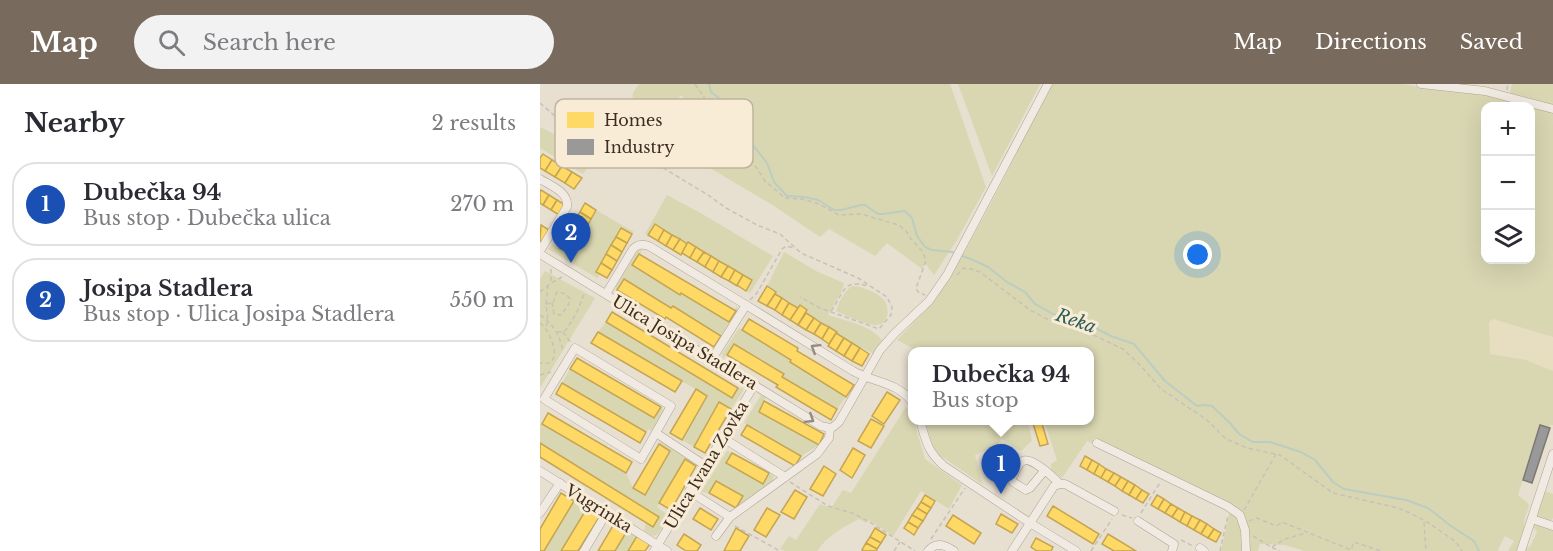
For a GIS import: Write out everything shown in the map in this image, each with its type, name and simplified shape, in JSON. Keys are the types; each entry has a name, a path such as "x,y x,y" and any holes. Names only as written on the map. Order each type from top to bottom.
{"street":[{"path":"716,536 728,519 817,454 829,438 830,428 839,422 874,359 890,338 931,298 947,275 1048,84"},
{"path":"1421,84 1485,91 1553,109"},
{"path":"540,179 565,195 568,202 540,252"},
{"path":"606,294 633,249 644,244 852,371 892,386 908,398"},
{"name":"Ulica Josipa Stadlera","path":"540,252 821,426 830,428"},
{"path":"712,359 746,305"},
{"path":"575,348 671,406 641,459 544,399 565,364 575,348"},
{"name":"Ulica Ivana Zovka","path":"667,551 656,548 755,384"},
{"path":"922,425 934,457 968,482 1076,551"},
{"path":"656,433 706,466"},
{"path":"723,438 785,477"},
{"path":"1097,443 1240,515 1244,527 1246,551"},
{"path":"1521,551 1553,454"},
{"path":"1045,470 1059,484"},
{"name":"Vugrinka","path":"540,471 656,548"},
{"path":"540,513 560,483"},
{"path":"1012,551 1054,486 1059,484 1065,484 1114,511"},
{"path":"689,491 728,519"},
{"path":"584,551 606,514"},
{"path":"1532,519 1553,526"},
{"path":"1138,521 1173,548"},
{"path":"928,551 940,544 954,551"}],"path":[{"path":"695,84 705,99"},
{"path":"540,103 555,116"},
{"path":"753,163 765,181 785,198 819,204 839,216 861,214 899,225 923,252 926,261 916,288 918,292 931,298"},
{"path":"663,168 726,208 757,225 780,234 801,254 858,278 887,297 892,307 891,315 879,329 820,308 800,297"},
{"path":"746,305 757,293 782,249 786,246 796,248"},
{"path":"550,265 552,283"},
{"path":"947,275 958,275 964,268 980,272 1030,310 1124,349 1161,389 1207,420 1226,439 1247,448 1277,453 1333,493 1398,508 1410,513 1429,523 1455,542 1462,551"},
{"path":"540,292 563,277"},
{"path":"830,312 844,289 850,284 871,287"},
{"path":"545,328 548,321 546,304 548,285"},
{"path":"563,332 577,312 586,288"},
{"path":"546,304 555,301 558,292 566,294 570,299 561,315 554,314 552,303"},
{"path":"540,315 548,321 559,336 565,364"},
{"path":"540,323 552,342 554,356 548,363 540,363"},
{"path":"556,332 563,332"},
{"path":"563,332 575,348"},
{"path":"1240,515 1277,453"},
{"path":"1091,551 1116,512 1137,520 1164,475"},
{"path":"785,477 814,499 868,521 915,551"},
{"path":"940,544 931,540 968,482"},
{"path":"1220,551 1230,508"},
{"path":"1280,551 1244,527 1257,518 1276,526 1282,522 1351,550 1354,542 1381,551"},
{"path":"728,519 780,551"},
{"path":"1424,521 1426,551"},
{"path":"1271,547 1285,539 1308,532"},
{"path":"1173,548 1180,540 1202,550"},
{"path":"894,551 900,542"}],"shaded area":[{"path":"639,84 950,84 986,187 957,240 934,275 925,263 922,269 887,243 875,256 829,229 820,237 774,206 710,168 753,168 753,99 684,99 682,95 677,99 632,99 633,93"},
{"path":"958,84 1040,84 992,176"},
{"path":"1052,84 1401,84 1492,96 1510,102 1481,102 1481,264 1535,264 1535,109 1553,112 1553,337 1493,319 1489,322 1490,354 1526,360 1553,371 1553,425 1549,427 1540,425 1518,495 1529,506 1524,521 1525,530 1517,551 1508,551 1514,541 1505,536 1499,551 1304,551 1285,545 1260,544 1258,551 1250,551 1244,517 1228,502 1095,441 1093,444 1087,441 1062,478 1051,470 1051,464 1057,460 1045,425 1094,425 1094,347 910,347 897,340 934,301 960,260"},
{"path":"1512,84 1553,84 1553,105 1510,93"},
{"path":"540,127 555,134 555,157 540,148"},
{"path":"573,168 587,168 583,174"},
{"path":"667,195 773,256 750,293 746,291 752,280 689,242 687,244 655,224 648,235 645,234"},
{"path":"596,210 634,232 632,234 621,228 596,271 600,274 597,278 548,249 552,244 571,254"},
{"path":"643,249 632,266 680,295 681,293 734,310 737,306 738,312 714,350 709,350 721,335 673,306 671,308 617,290 620,292 618,295 616,293 616,286 637,252"},
{"path":"784,252 818,272 844,283 828,315 858,324 878,336 882,341 874,354 836,333 806,313 807,310 800,305 798,308 775,294 776,292 767,286"},
{"path":"545,271 595,298 540,388 540,279"},
{"path":"852,286 869,290 883,299 888,314 881,324 868,324 836,311 840,300"},
{"path":"1493,319 1553,337 1553,371 1526,360 1489,354 1489,322"},
{"path":"606,322 731,398 738,388 743,388 743,391 731,409 719,403 694,447 682,440 707,396 598,332"},
{"path":"739,328 846,397 837,409 782,377 784,374 734,344 723,359 722,354"},
{"path":"570,369 654,418 661,407 664,410 653,431 648,429 646,432 562,383"},
{"path":"761,395 766,397 759,412 819,445 801,456 744,423"},
{"path":"906,407 908,425 915,425 925,459 962,485 949,509 921,491 893,536 869,520 866,523 859,519 831,536 817,551 780,549 789,536 796,540 820,504 831,508 843,490 851,493"},
{"path":"540,423 626,473 633,488 645,494 670,451 659,444 660,441 678,451 685,459 657,507 669,516 658,534 653,536 644,531 646,523 653,527 659,517 540,443"},
{"path":"926,425 1029,425 1032,441 1021,451 1002,439 996,446 975,455 983,485 938,454 933,448"},
{"path":"727,451 732,453 726,463 762,483 769,473 774,476 773,481 764,489 736,508 742,496 716,481 709,493 701,492"},
{"path":"1545,491 1553,494 1553,518 1550,521 1537,516"},
{"path":"574,501 587,508 561,551 544,551"},
{"path":"1230,510 1240,524 1243,551 1221,551"},
{"path":"1535,522 1553,528 1553,551 1523,551 1524,548 1530,547 1537,532 1533,527"},
{"path":"627,531 637,536 628,551 615,551"}],"building: Homes":[{"path":"543,154 552,160 545,171 540,168 540,158"},
{"path":"552,160 555,162 555,168 561,168 555,177 545,171"},
{"path":"561,168 572,172 565,183 555,177"},
{"path":"572,172 582,178 574,189 565,183"},
{"path":"541,190 549,195 543,205 540,203"},
{"path":"549,195 557,200 551,210 543,205"},
{"path":"557,200 565,205 559,215 551,210"},
{"path":"585,203 596,210 591,219 580,212"},
{"path":"580,212 591,219 586,228 574,221"},
{"path":"574,221 586,228 581,236 569,230"},
{"path":"655,224 664,230 658,241 648,235"},
{"path":"541,225 549,230 541,242 540,241"},
{"path":"621,228 632,234 627,243 616,237"},
{"path":"569,230 581,236 576,245 564,239"},
{"path":"664,230 672,235 666,246 658,241"},
{"path":"672,235 680,239 673,250 666,246"},
{"path":"616,237 627,243 622,252 611,245"},
{"path":"564,239 576,245 570,254 559,248"},
{"path":"680,239 687,244 681,255 673,250"},
{"path":"688,242 696,247 690,258 682,253"},
{"path":"611,245 622,252 617,261 606,254"},
{"path":"696,247 704,252 697,262 690,258"},
{"path":"704,252 711,256 705,267 697,262"},
{"path":"606,254 617,261 612,270 601,263"},
{"path":"639,254 736,311 729,322 632,265"},
{"path":"711,256 719,261 713,272 705,267"},
{"path":"719,261 728,266 721,277 713,272"},
{"path":"601,263 612,270 607,278 596,272"},
{"path":"728,266 735,270 729,281 721,277"},
{"path":"735,270 743,275 737,286 729,281"},
{"path":"743,275 752,280 746,291 737,285"},
{"path":"624,279 721,336 714,347 617,290"},
{"path":"767,286 776,292 767,306 758,301"},
{"path":"775,294 782,298 775,310 767,306"},
{"path":"782,298 789,303 782,315 775,310"},
{"path":"789,303 798,308 790,320 782,315"},
{"path":"800,305 807,310 798,325 790,320"},
{"path":"612,312 738,388 732,398 606,322"},
{"path":"806,313 814,318 806,330 798,325"},
{"path":"814,318 821,323 814,334 806,330"},
{"path":"749,319 854,385 846,397 742,330"},
{"path":"821,323 829,327 822,339 814,334"},
{"path":"829,327 837,332 829,344 822,339"},
{"path":"598,332 682,381 675,392 591,343"},
{"path":"836,333 844,338 836,351 828,346"},
{"path":"844,338 852,343 844,356 836,351"},
{"path":"852,343 860,348 852,361 844,356"},
{"path":"734,344 784,374 782,377 837,409 831,420 727,355"},
{"path":"860,348 869,354 862,366 852,361"},
{"path":"577,358 661,407 654,418 570,369"},
{"path":"562,383 646,432 640,443 556,394"},
{"path":"696,389 707,396 682,440 670,433"},
{"path":"887,392 900,400 884,424 872,416"},
{"path":"764,401 824,434 819,445 759,412"},
{"path":"719,402 731,409 705,453 694,447"},
{"path":"548,413 632,462 626,473 542,424"},
{"path":"871,419 884,426 871,448 858,441"},
{"path":"747,425 801,456 795,466 741,435"},
{"path":"1034,425 1042,425 1048,444 1040,446"},
{"path":"540,443 659,517 653,527 540,457"},
{"path":"659,444 670,451 645,495 633,488"},
{"path":"853,448 865,455 852,478 840,470"},
{"path":"999,448 1012,457 1002,472 989,464"},
{"path":"732,453 769,473 763,484 726,463"},
{"path":"1085,456 1092,460 1087,470 1080,466"},
{"path":"685,459 696,466 671,510 659,503"},
{"path":"1092,460 1099,464 1094,474 1087,470"},
{"path":"1099,464 1106,469 1101,478 1094,474"},
{"path":"824,466 836,474 823,496 810,489"},
{"path":"1106,469 1114,473 1108,482 1101,478"},
{"path":"1114,473 1121,477 1115,486 1108,482"},
{"path":"1121,477 1128,481 1122,491 1115,486"},
{"path":"716,481 743,496 736,508 709,493"},
{"path":"1128,481 1135,485 1129,495 1122,491"},
{"path":"1135,485 1142,490 1136,499 1129,495"},
{"path":"795,490 807,497 794,519 781,512"},
{"path":"1142,490 1149,494 1143,503 1136,499"},
{"path":"561,493 574,501 544,551 540,551 540,529"},
{"path":"925,495 935,501 931,508 921,502"},
{"path":"1157,495 1164,499 1158,509 1151,505"},
{"path":"1164,499 1171,504 1165,513 1158,509"},
{"path":"921,502 931,508 927,514 917,508"},
{"path":"1171,504 1178,508 1172,517 1165,513"},
{"path":"1053,506 1099,534 1093,544 1047,516"},
{"path":"587,508 600,516 578,551 561,551"},
{"path":"700,508 718,519 711,530 693,519"},
{"path":"767,508 780,515 766,537 754,530"},
{"path":"917,508 927,514 923,521 912,515"},
{"path":"1178,508 1185,512 1180,522 1172,517"},
{"path":"1185,512 1192,516 1187,526 1180,522"},
{"path":"1001,514 1018,524 1012,533 996,524"},
{"path":"912,515 923,521 918,528 908,522"},
{"path":"953,515 981,533 974,544 946,526"},
{"path":"1192,516 1200,520 1194,530 1187,526"},
{"path":"1200,520 1207,524 1201,534 1194,530"},
{"path":"908,522 918,528 914,535 904,528"},
{"path":"614,524 627,531 615,551 598,551"},
{"path":"1207,524 1214,529 1208,538 1201,534"},
{"path":"736,528 749,536 740,551 724,551"},
{"path":"875,528 886,535 881,543 870,537"},
{"path":"1214,529 1221,533 1216,542 1208,538"},
{"path":"684,534 701,545 697,551 686,551 677,545"},
{"path":"1108,534 1136,551 1114,551 1102,544"},
{"path":"637,536 650,544 645,551 628,551"},
{"path":"870,537 881,543 877,549 866,543"},
{"path":"1036,538 1053,547 1051,551 1037,551 1031,547"},
{"path":"866,543 877,549 876,551 862,550"}],"building: Industry":[{"path":"1540,425 1550,428 1532,483 1523,480"}],"waterway":[{"name":"Reka","path":"709,84 711,92 720,99"},
{"name":"Reka","path":"753,145 767,163 774,182 787,196 818,200 834,210 865,205 878,214 905,211 912,218 917,236 925,247 952,252 973,260 988,267 1025,292 1035,304 1053,314 1074,317 1111,336 1134,344 1165,381 1197,406 1212,406 1239,434 1253,442 1270,442 1301,452 1315,460 1333,482 1344,489 1406,500 1428,508 1474,541 1479,551"}],"place":[{"name":"Josipa Stadlera","path":"571,263"},
{"name":"Dubečka 94","path":"1001,494"}]}
